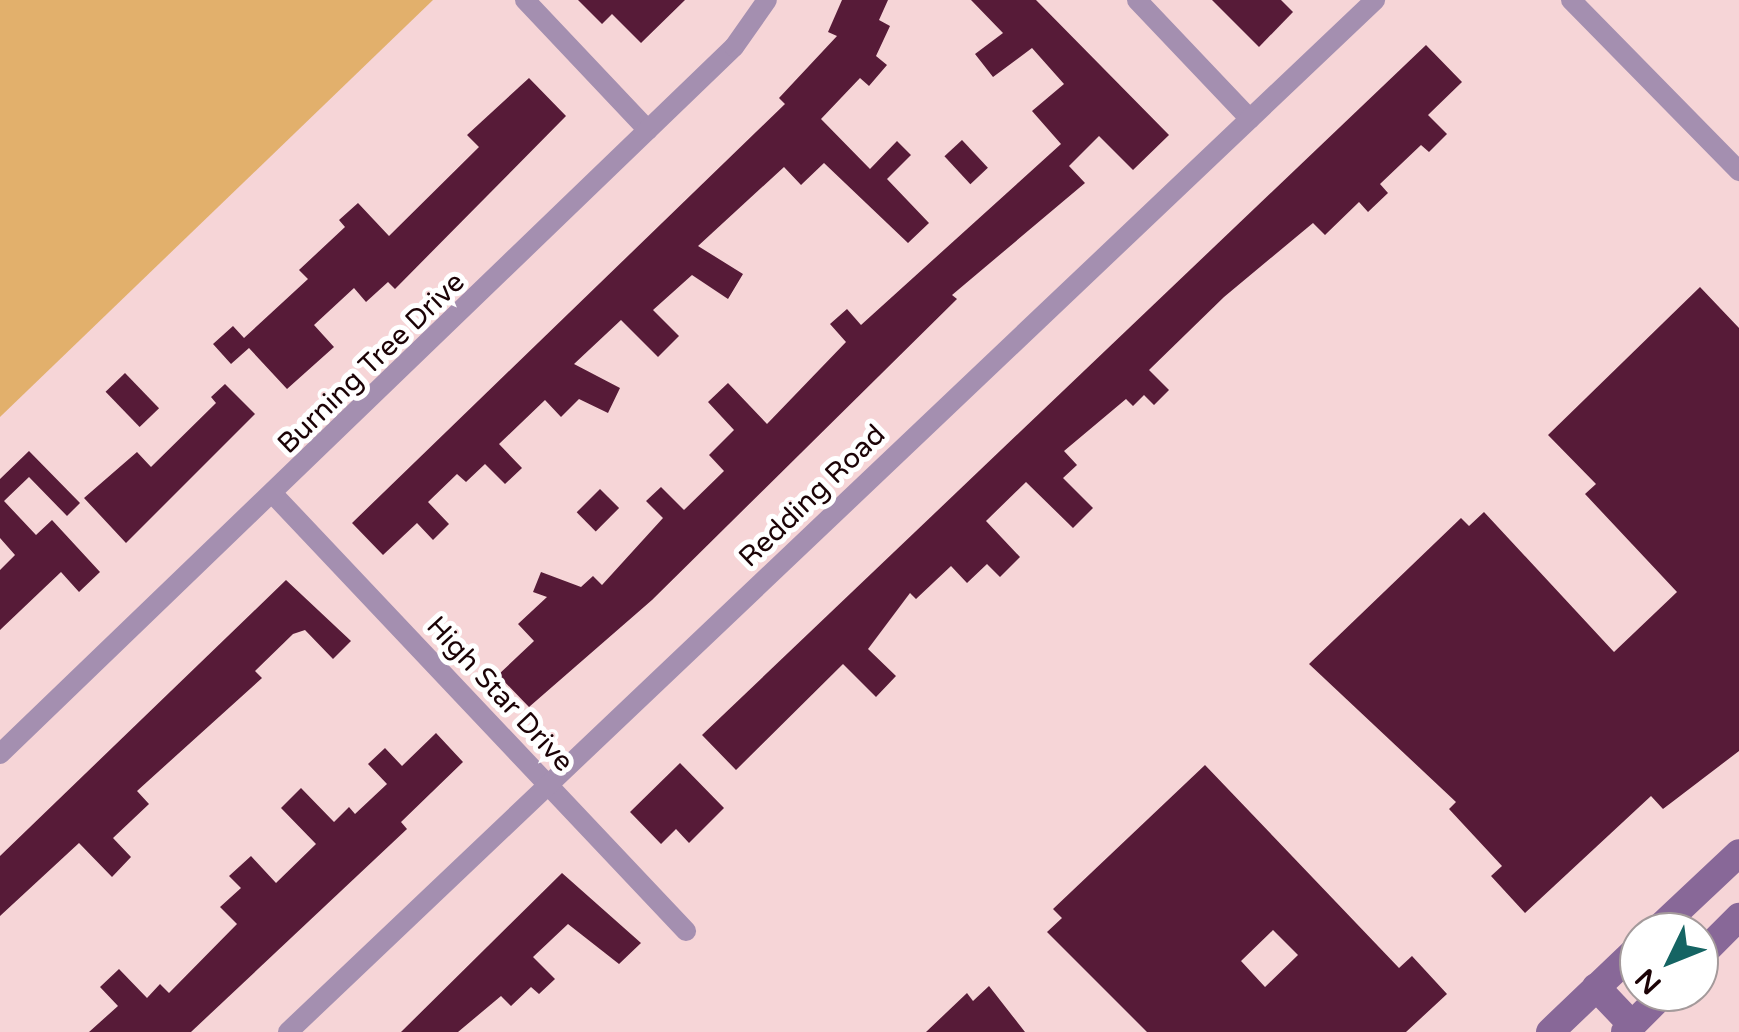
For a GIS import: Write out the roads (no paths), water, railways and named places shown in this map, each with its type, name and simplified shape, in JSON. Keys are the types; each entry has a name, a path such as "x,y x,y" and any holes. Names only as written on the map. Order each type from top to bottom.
{"main road":[{"path":"1677,912 1739,852"},
{"path":"1719,936 1739,916"},
{"path":"1550,1032 1619,966"},
{"path":"1596,988 1629,1028"}],"street":[{"path":"525,0 648,130"},
{"name":"Burning Tree Drive","path":"0,754 274,496 734,48 767,0"},
{"path":"1137,0 1250,119"},
{"name":"Redding Road","path":"288,1032 1375,0"},
{"path":"1571,0 1739,171"},
{"name":"High Star Drive","path":"274,496 686,931"}]}
